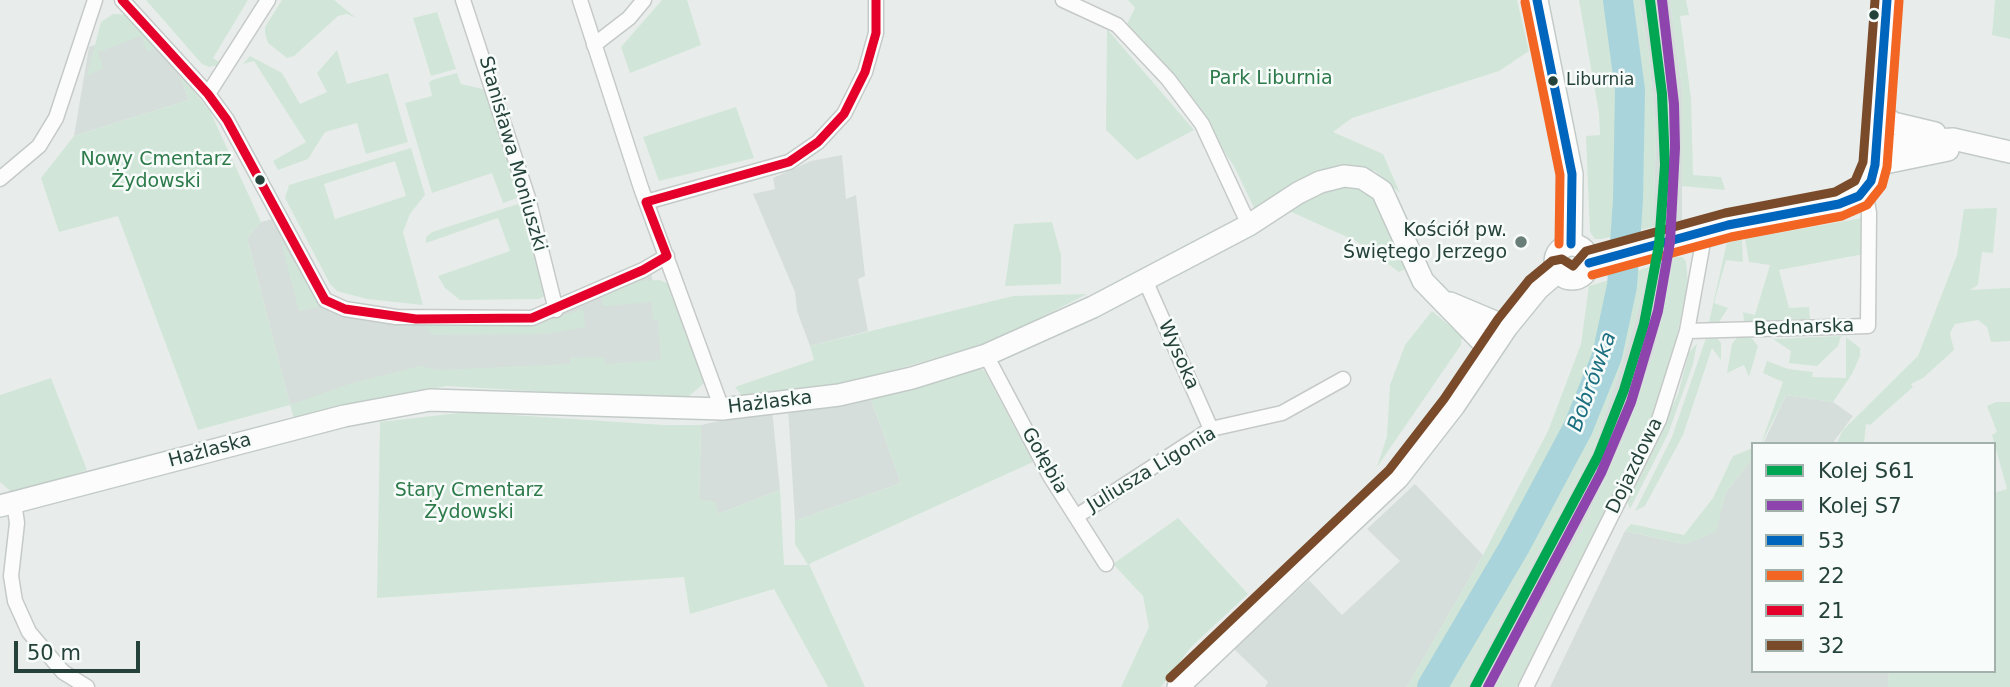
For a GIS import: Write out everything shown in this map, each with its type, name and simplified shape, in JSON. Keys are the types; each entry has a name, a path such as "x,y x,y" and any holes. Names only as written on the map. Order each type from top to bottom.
{"street":[{"path":"0,179 39,146 56,118 95,0"},
{"path":"122,0 208,94 264,185 325,300 345,309 416,319 532,318 556,310 667,256"},
{"path":"208,94 268,0"},
{"name":"Stanisława Moniuszki","path":"463,0 528,198 556,310"},
{"path":"580,0 646,202 722,409"},
{"path":"594,45 629,18 644,0"},
{"path":"646,202 776,166 797,157 818,142 844,114 865,72 876,33 876,0"},
{"path":"1063,0 1117,25 1168,79 1202,124 1249,225"},
{"path":"1537,0 1572,174 1571,244"},
{"path":"1589,262 1611,259 1705,231 1839,204 1865,190 1875,160 1887,0"},
{"path":"1879,112 1894,124 2010,152"},
{"path":"1875,160 1963,142"},
{"name":"Hażlaska","path":"4,504 344,416 430,400 722,409 839,395 912,378 986,355 1145,280 1249,225 1320,182 1344,176 1362,178 1382,191 1423,281 1491,351"},
{"name":"Bednarska","path":"1687,331 1868,326 1869,213 1865,190"},
{"name":"Dojazdowa","path":"1526,687 1659,420 1687,331 1705,231"},
{"path":"1571,244 1586,252 1589,262 1585,273 1575,279 1563,276 1556,264 1559,251 1571,244"},
{"path":"1178,687 1398,478 1427,443 1507,327 1538,289 1559,271"},
{"name":"Wysoka","path":"1145,280 1211,429"},
{"path":"1436,296 1507,327"},
{"name":"Gołębia","path":"986,355 1050,476 1106,564"},
{"name":"Juliusza Ligonia","path":"1077,516 1211,429 1282,413 1343,379"},
{"path":"4,504 17,523 10,576 15,601 29,632 62,673 87,687"}],"shaded area":[{"path":"1639,0 1670,0 1682,87 1682,220 1653,227 1656,136 1649,55"},
{"path":"140,29 178,71 189,100 74,136 89,47"},
{"path":"842,155 846,199 856,195 865,276 858,279 868,331 810,346 797,311 795,292 753,194 775,189 773,178 811,161"},
{"path":"272,219 322,302 346,314 532,320 628,280 651,274 661,311 668,367 434,374 290,405 247,238 261,222"},
{"path":"1674,257 1655,350 1625,435 1580,533 1495,687 1466,687 1594,449 1635,322 1649,267"},
{"path":"869,394 901,483 795,521 788,408"},
{"path":"1786,395 1833,402 1853,416 1834,442 1764,442"},
{"path":"772,409 780,490 718,514 699,499 701,425"},
{"path":"1751,460 1751,673 1889,673 1888,687 1550,687 1625,531 1685,544 1715,532 1726,492"},
{"path":"1415,484 1483,555 1407,687 1265,687 1268,682 1234,649 1309,580 1342,615 1400,561 1367,529"}],"green space":[{"path":"146,0 248,0 213,58 222,64 209,67 202,64"},
{"path":"282,0 334,0 356,18 347,14 338,16 294,56 287,58 268,43 265,34 265,27"},
{"path":"662,0 687,0 701,45 630,73 621,47"},
{"name":"Park Liburnia","path":"1128,0 1517,0 1529,51 1499,71 1352,118 1333,132 1383,154 1400,193 1375,171 1346,166 1255,210 1235,168 1182,88 1125,28 1135,8"},
{"path":"1579,0 1639,0 1649,55 1656,136 1653,227 1602,239 1595,239 1590,232 1586,136 1600,135 1599,113"},
{"path":"1670,0 1686,0 1689,15 1680,16 1691,98 1693,175 1721,177 1725,190 1682,186 1682,88"},
{"path":"1995,0 2010,0 2010,39 1992,35"},
{"path":"437,12 456,69 431,76 413,18"},
{"path":"113,14 131,15 159,47 147,52 141,36 98,52 103,68 87,76 101,22"},
{"path":"1107,29 1194,130 1137,160 1106,130"},
{"path":"337,50 347,84 388,73 408,142 366,154 357,123 325,132 308,159 278,170 273,161 306,142 254,61 243,64 250,56 282,73 300,104 327,92 317,73"},
{"name":"Nowy Cmentarz Żydowski","path":"178,71 210,111 261,222 247,238 290,405 198,430 118,216 59,232 41,178 74,136 189,100"},
{"path":"457,73 461,84 487,90 523,196 503,203 492,173 432,193 405,103 432,96 429,83 432,80"},
{"path":"736,107 754,158 659,181 643,137"},
{"path":"411,148 425,195 410,214 403,232 423,305 367,299 337,291 330,284 285,198 289,185","holes":["395,161 406,196 335,219 324,184"]},
{"path":"1342,186 1362,187 1376,195 1407,268 1399,272 1356,241 1287,210 1312,193"},
{"path":"524,202 547,295 539,299 460,300 445,288 438,276 510,251 498,218 426,243 426,237 432,232"},
{"path":"1997,208 1993,253 1982,252 1978,285 1970,290 2010,288 2010,341 1991,342 1987,327 1978,320 1955,324 1950,333 1954,350 1923,378 1911,384 1913,387 1870,425 1866,424 1864,442 1837,442 1843,430 1918,356 1957,255 1964,209"},
{"path":"1862,218 1864,254 1779,270 1789,308 1809,307 1810,319 1744,321 1743,312 1755,315 1770,265 1749,262 1745,239"},
{"path":"1052,222 1061,255 1061,284 1005,286 1014,224"},
{"path":"280,238 320,306 299,311"},
{"path":"1742,240 1743,262 1726,260 1714,303 1728,308 1719,322 1709,322 1727,242"},
{"path":"1674,257 1682,257 1686,261 1688,284 1671,363 1648,426 1517,687 1495,687 1580,533 1625,435 1655,350"},
{"path":"1649,267 1635,322 1594,449 1466,687 1443,687 1543,517 1595,410 1617,343 1630,273"},
{"path":"1616,278 1603,350 1535,495 1429,687 1407,687 1483,555 1548,431 1581,344 1589,286"},
{"path":"660,280 671,285 704,377 703,384 688,397 667,399 446,386 294,419 290,405 352,383 421,366 438,370 570,364 570,358 604,357 605,364 661,360 658,320 653,320 652,302 603,306 602,297 640,281"},
{"path":"1087,294 997,340 867,378 747,402 735,387 814,360 810,346 1013,296"},
{"path":"583,309 585,327 545,334 432,335 425,325 540,323"},
{"path":"1432,311 1462,336 1461,345 1377,467 1387,436 1390,385 1405,345"},
{"path":"1738,336 1750,336 1758,346 1749,377 1744,365 1727,373 1732,344"},
{"path":"1841,336 1838,346 1817,366 1789,363 1791,351 1773,339"},
{"path":"1846,337 1860,348 1860,356 1852,374 1833,402 1786,395 1762,442 1783,382 1763,373 1767,361 1788,369 1813,372 1812,377 1846,378"},
{"path":"1706,338 1717,338 1721,343 1721,360 1712,348 1683,435 1645,506 1635,511 1672,437"},
{"path":"1697,343 1693,364 1668,434 1630,509 1627,501 1678,394 1689,353"},
{"name":"Stary Cmentarz Żydowski","path":"973,367 984,370 1033,462 809,564 865,687 828,687 774,589 690,614 684,577 377,598 380,422 467,412 663,425 701,425 699,499 715,502 718,514 780,490 784,565 808,565 795,544 795,521 901,483 869,394"},
{"path":"51,378 87,470 15,495 0,482 0,395"},
{"path":"1996,402 2010,402 2010,687 1888,687 1889,673 1996,673 1996,492 2007,489 1992,435 1997,432 1987,406"},
{"path":"1751,449 1751,460 1726,492 1716,532 1685,544 1625,531 1631,524 1684,535 1713,498 1733,456"},
{"path":"1178,518 1248,594 1191,647 1161,687 1121,687 1149,627 1143,596 1113,564"}],"waterway":[{"name":"Bobrówka","path":"1432,687 1515,546 1578,428 1607,356 1622,286 1628,200 1630,90 1618,0"}],"rail line":[{"name":"S61","path":"1475,687 1598,456 1624,390 1644,324 1659,245 1665,165 1662,94 1650,0"},
{"name":"S7","path":"1488,687 1601,473 1631,402 1658,311 1670,242 1675,148 1674,104 1662,0"}],"transit line":[{"name":"21","path":"122,0 208,94 227,120 325,300 345,309 416,319 532,318 643,270 667,256 646,202 789,162 818,142 844,114 865,72 876,33 876,0"},
{"name":"53","path":"1537,0 1572,174 1571,244"},
{"name":"32","path":"1170,678 1389,470 1444,399 1498,319 1529,280 1552,261 1562,259 1573,266 1586,251 1725,213 1835,192 1855,181 1863,162 1875,0"},
{"name":"53","path":"1589,263 1728,225 1839,204 1859,196 1871,181 1875,165 1887,0"},
{"name":"22","path":"1592,275 1731,237 1842,216 1867,205 1882,186 1887,167 1899,1"},
{"name":"22","path":"1525,2 1560,175 1559,244"}],"place":[{"name":"Liburnia","path":"1553,81"},
{"name":"Kościół pw. Świętego Jerzego","path":"1521,242"}]}
